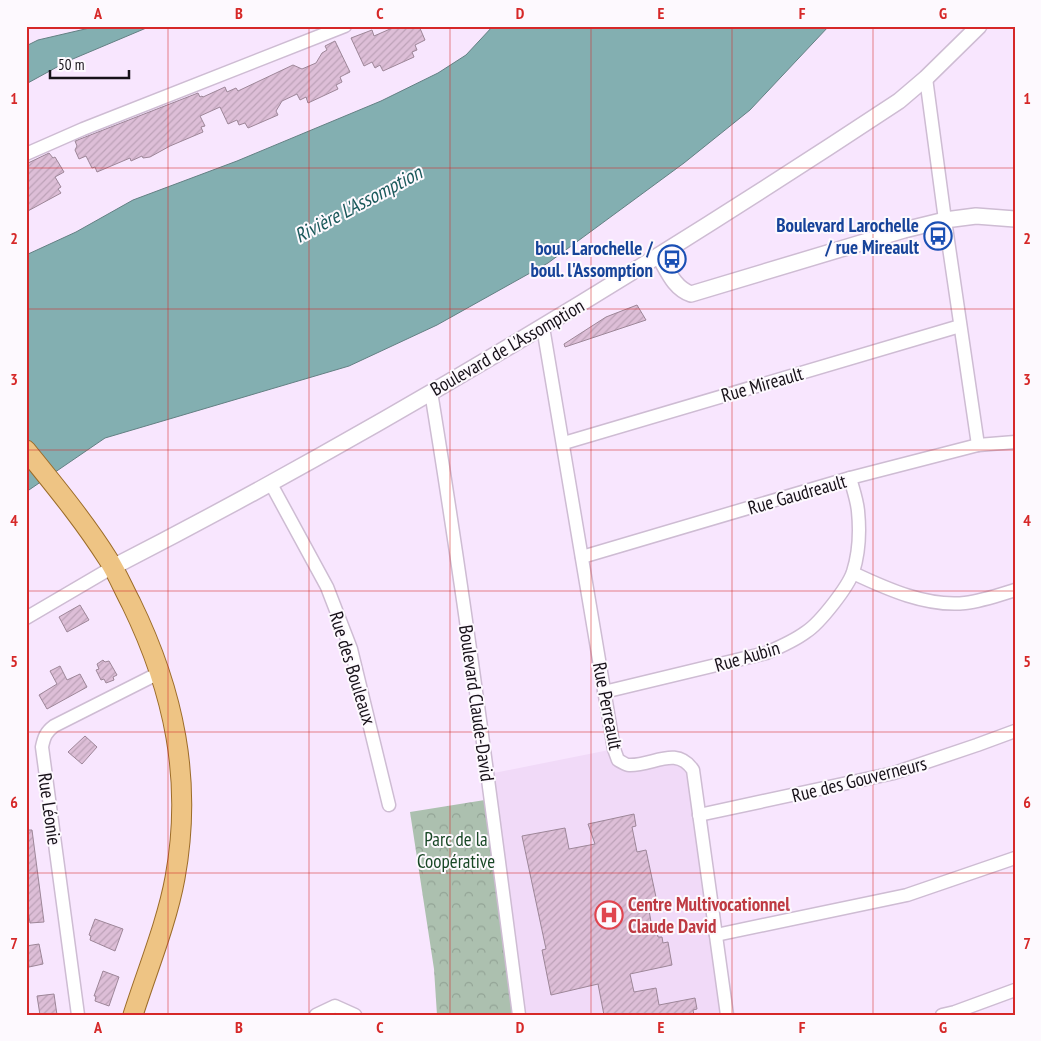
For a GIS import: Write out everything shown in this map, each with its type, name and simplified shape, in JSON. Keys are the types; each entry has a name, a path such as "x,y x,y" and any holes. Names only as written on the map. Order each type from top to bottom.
{"main road":[{"path":"26,450 86,527 113,567 148,639 161,672 180,755 182,805 180,849 170,901 133,1015"}],"street":[{"path":"26,154 83,129 345,26"},
{"name":"Boulevard de L'Assomption","path":"113,567 271,484 543,327 660,256 891,107 926,78 978,26"},
{"path":"926,78 978,445"},
{"path":"660,256 682,291 691,294 904,230 945,220 976,216 1015,218"},
{"name":"Rue Mireault","path":"564,443 960,326"},
{"name":"Rue Perreault","path":"543,327 614,749 618,760 628,765 676,757 687,761 693,770 727,1015"},
{"name":"Boulevard Claude-David","path":"431,392 448,494 488,779 518,1015"},
{"name":"Rue Gaudreault","path":"582,557 850,478 978,445 1015,442"},
{"name":"Rue Aubin","path":"604,692 756,655 788,643 808,631 824,615 853,573 858,550 859,525 858,509 850,478"},
{"name":"Rue des Bouleaux","path":"271,484 327,587 351,649 389,805"},
{"path":"26,618 113,567"},
{"path":"853,573 904,595 940,602 964,603 992,598 1015,590"},
{"name":"Rue Léonie","path":"78,1015 42,747 44,737 54,726 161,672"},
{"name":"Rue des Gouverneurs","path":"699,815 894,773 1015,731"},
{"path":"716,935 907,895 1015,858"},
{"path":"942,1015 1015,990"},
{"path":"316,1015 335,1006 355,1015"}],"shaded area":[{"name":"Centre Multivocationnel Claude David","path":"614,749 618,760 687,761 727,1015 519,1015 491,799 494,773"}],"green space":[{"name":"Parc de la Coopérative","path":"491,799 519,1015 437,1015 434,969 410,812"}],"water":[{"path":"98,26 151,26 68,61 26,84 26,46 38,40"},
{"name":"Rivière L'Assomption","path":"493,26 829,26 750,110 684,163 548,263 437,325 349,366 105,438 26,492 26,255 76,232 133,200 237,161 381,101 438,73 466,55"}],"building":[{"path":"397,26 419,26 425,40 415,45 417,50 412,52 414,57 383,71 380,65 375,68 372,62 364,66 351,38 372,30 374,36"},
{"path":"335,41 350,72 340,77 342,82 336,85 338,89 308,103 306,97 300,100 297,94 282,101 276,111 278,115 248,128 245,123 239,125 237,120 228,124 220,107 200,116 205,126 201,127 203,132 150,157 143,158 142,156 131,161 130,158 97,172 95,167 92,168 86,156 79,159 75,150 77,146 75,141 198,93 200,97 203,97 225,87 227,92 236,88 238,91 293,65 302,69 316,63 322,53 327,50 325,46"},
{"path":"49,153 53,158 55,157 64,172 55,177 61,187 58,189 61,193 26,212 26,164"},
{"path":"637,305 646,320 565,347 564,344 606,317"},
{"path":"80,605 89,620 67,632 59,617"},
{"path":"103,660 105,662 109,661 117,675 113,677 114,680 106,683 104,679 101,680 96,670 99,669 97,664"},
{"path":"60,666 67,680 80,674 87,687 47,709 39,695 57,684 50,671"},
{"path":"85,736 97,747 82,764 68,752"},
{"path":"634,814 636,826 632,827 637,852 646,850 657,902 648,904 652,928 656,927 658,937 662,937 663,943 668,942 672,965 630,974 634,992 656,988 659,1005 695,998 697,1009 693,1010 694,1015 604,1015 598,984 551,995 542,950 546,949 522,836 565,828 569,849 595,844 588,824"},
{"path":"26,830 32,830 44,922 30,923 26,898"},
{"path":"95,919 123,929 115,951 90,940 91,936 89,935"},
{"path":"39,944 43,964 29,967 26,946"},
{"path":"103,971 119,977 109,1006 95,1001 96,996 94,996"},
{"path":"54,994 57,1015 40,1015 37,996"}],"place":[{"name":"Boulevard Larochelle / rue Mireault","path":"938,236"},
{"name":"boul. Larochelle / boul. l'Assomption","path":"672,259"},
{"name":"Centre Multivocationnel Claude David","path":"609,915"}]}
